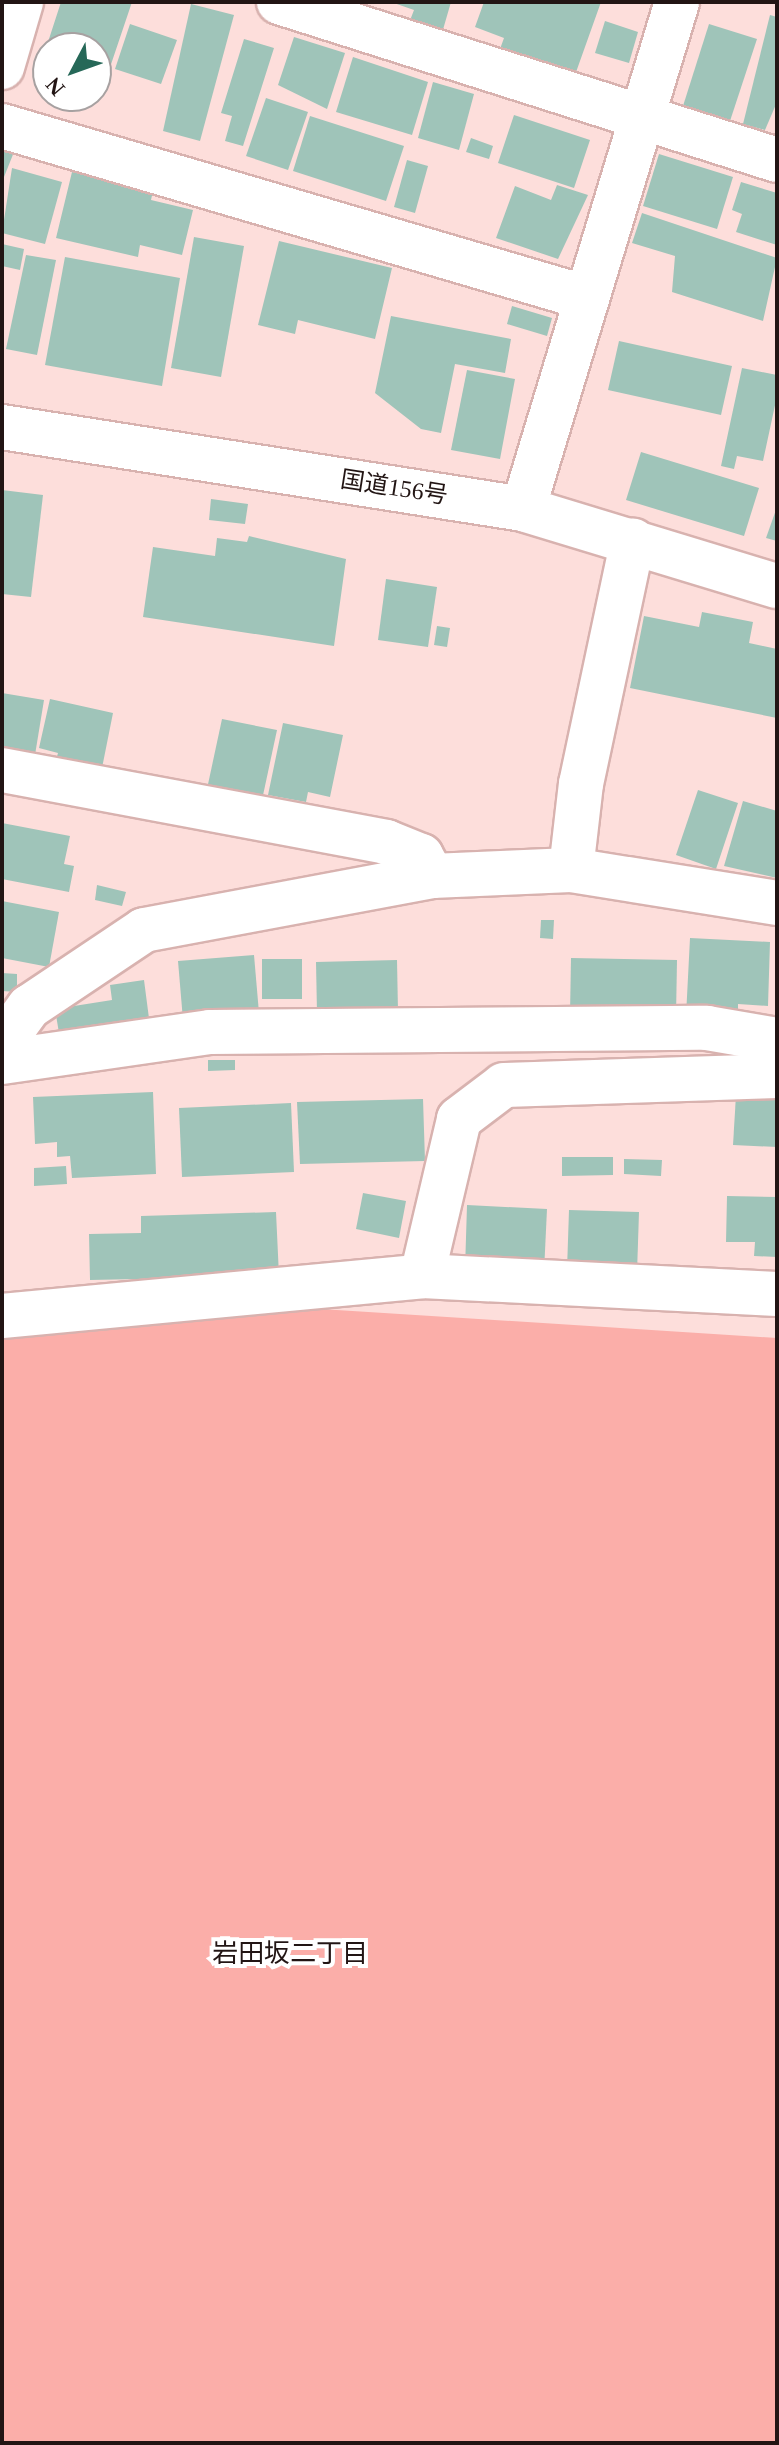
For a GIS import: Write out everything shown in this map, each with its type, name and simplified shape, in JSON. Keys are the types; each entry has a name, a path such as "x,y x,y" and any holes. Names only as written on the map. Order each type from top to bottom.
{"main road":[{"path":"2,67 21,2"},
{"path":"279,2 777,160"},
{"path":"523,509 677,2"},
{"path":"2,126 587,298"},
{"name":"国道156号","path":"2,427 523,509 777,586"},
{"path":"571,870 581,784 633,540"},
{"path":"2,770 386,842 421,856 432,876"},
{"path":"2,1044 29,1007 144,930 432,876 571,870 777,903"},
{"path":"2,1062 210,1032 707,1028 777,1040"},
{"path":"422,1276 459,1119 504,1085 777,1076"},
{"path":"2,1316 422,1276 777,1294"}],"shaded area":[{"path":"55,1292 777,1338 777,2443 2,2443 2,1302"}],"building":[{"path":"61,2 132,2 112,61 112,32 51,32"},
{"path":"391,2 451,2 442,33 409,23 414,10"},
{"path":"484,2 601,2 575,75 500,49 504,38 475,27"},
{"path":"191,4 234,15 200,141 163,131"},
{"path":"770,15 777,17 777,102 765,130 743,124"},
{"path":"605,21 638,32 629,63 595,53"},
{"path":"130,24 177,40 161,84 115,69"},
{"path":"709,24 757,39 730,121 683,106"},
{"path":"294,37 345,53 327,109 278,85"},
{"path":"244,39 274,48 243,146 225,141 232,116 221,113"},
{"path":"353,57 428,82 412,135 336,112"},
{"path":"433,82 474,94 459,150 418,138"},
{"path":"266,98 308,112 288,170 246,156"},
{"path":"514,115 590,140 574,188 498,163"},
{"path":"310,116 404,146 386,201 293,171"},
{"path":"471,138 493,146 489,159 466,152"},
{"path":"2,147 14,152 2,182"},
{"path":"659,154 733,177 717,229 643,206"},
{"path":"407,160 428,166 415,213 394,207"},
{"path":"12,168 62,182 45,244 2,233"},
{"path":"72,172 153,191 151,200 193,210 182,255 140,245 138,257 56,238"},
{"path":"741,182 777,193 777,245 736,232 742,214 732,210"},
{"path":"557,185 588,195 558,259 496,238 515,186 551,200"},
{"path":"642,213 777,258 763,321 672,292 675,256 632,243"},
{"path":"194,237 244,246 221,377 171,368"},
{"path":"279,241 392,268 375,339 298,320 295,334 258,325"},
{"path":"2,244 24,249 20,270 2,266"},
{"path":"26,255 56,260 37,355 6,349"},
{"path":"65,257 180,278 162,386 45,365"},
{"path":"512,306 552,318 547,336 507,324"},
{"path":"391,316 511,339 505,373 455,364 441,433 421,429 375,393"},
{"path":"619,341 732,366 721,415 608,390"},
{"path":"742,368 777,375 777,396 763,461 737,456 734,469 721,466"},
{"path":"467,370 515,379 500,459 451,450"},
{"path":"641,452 759,488 744,536 626,500"},
{"path":"2,490 43,495 31,597 2,594"},
{"path":"211,499 248,504 245,524 209,520"},
{"path":"777,507 777,541 766,538"},
{"path":"249,536 346,559 334,646 143,617 153,547 215,556 217,538 247,542"},
{"path":"386,579 437,587 428,647 378,640"},
{"path":"702,612 753,622 749,643 777,649 777,718 630,688 644,616 699,627"},
{"path":"437,626 450,628 447,647 434,645"},
{"path":"2,693 44,700 34,761 2,756"},
{"path":"50,699 113,713 101,773 55,763 58,753 39,748"},
{"path":"222,719 277,730 262,800 207,789"},
{"path":"283,723 343,735 330,797 308,792 306,802 268,795"},
{"path":"698,790 738,803 716,869 676,855"},
{"path":"743,801 777,811 777,878 724,866"},
{"path":"2,823 70,836 64,864 74,866 69,892 2,879"},
{"path":"97,885 126,892 122,906 95,900"},
{"path":"2,901 59,912 49,967 2,958"},
{"path":"541,920 554,920 553,939 540,938"},
{"path":"690,938 770,942 768,1006 738,1004 738,1019 686,1016"},
{"path":"254,955 259,1013 183,1020 178,961"},
{"path":"571,958 677,960 676,1017 570,1015"},
{"path":"262,959 302,959 302,999 262,999"},
{"path":"397,960 398,1012 317,1013 316,962"},
{"path":"2,973 17,974 17,992 2,991"},
{"path":"144,980 150,1026 60,1039 55,1009 112,1000 110,985"},
{"path":"208,1060 235,1060 235,1070 208,1071"},
{"path":"153,1092 156,1174 72,1178 70,1156 57,1157 57,1142 35,1144 33,1097"},
{"path":"736,1095 777,1097 777,1147 733,1145"},
{"path":"423,1099 425,1161 300,1164 297,1102"},
{"path":"291,1103 294,1172 182,1177 179,1108"},
{"path":"562,1157 613,1157 613,1175 562,1176"},
{"path":"624,1159 662,1160 661,1176 624,1174"},
{"path":"66,1166 67,1184 34,1186 34,1168"},
{"path":"363,1193 406,1201 399,1238 356,1229"},
{"path":"727,1196 777,1197 777,1257 754,1256 755,1242 726,1242"},
{"path":"467,1205 547,1209 544,1272 465,1270"},
{"path":"569,1210 639,1212 637,1273 567,1270"},
{"path":"276,1212 279,1276 90,1280 89,1234 141,1233 141,1216"}],"district":[{"name":"岩田坂二丁目","path":"290,1954"}]}
